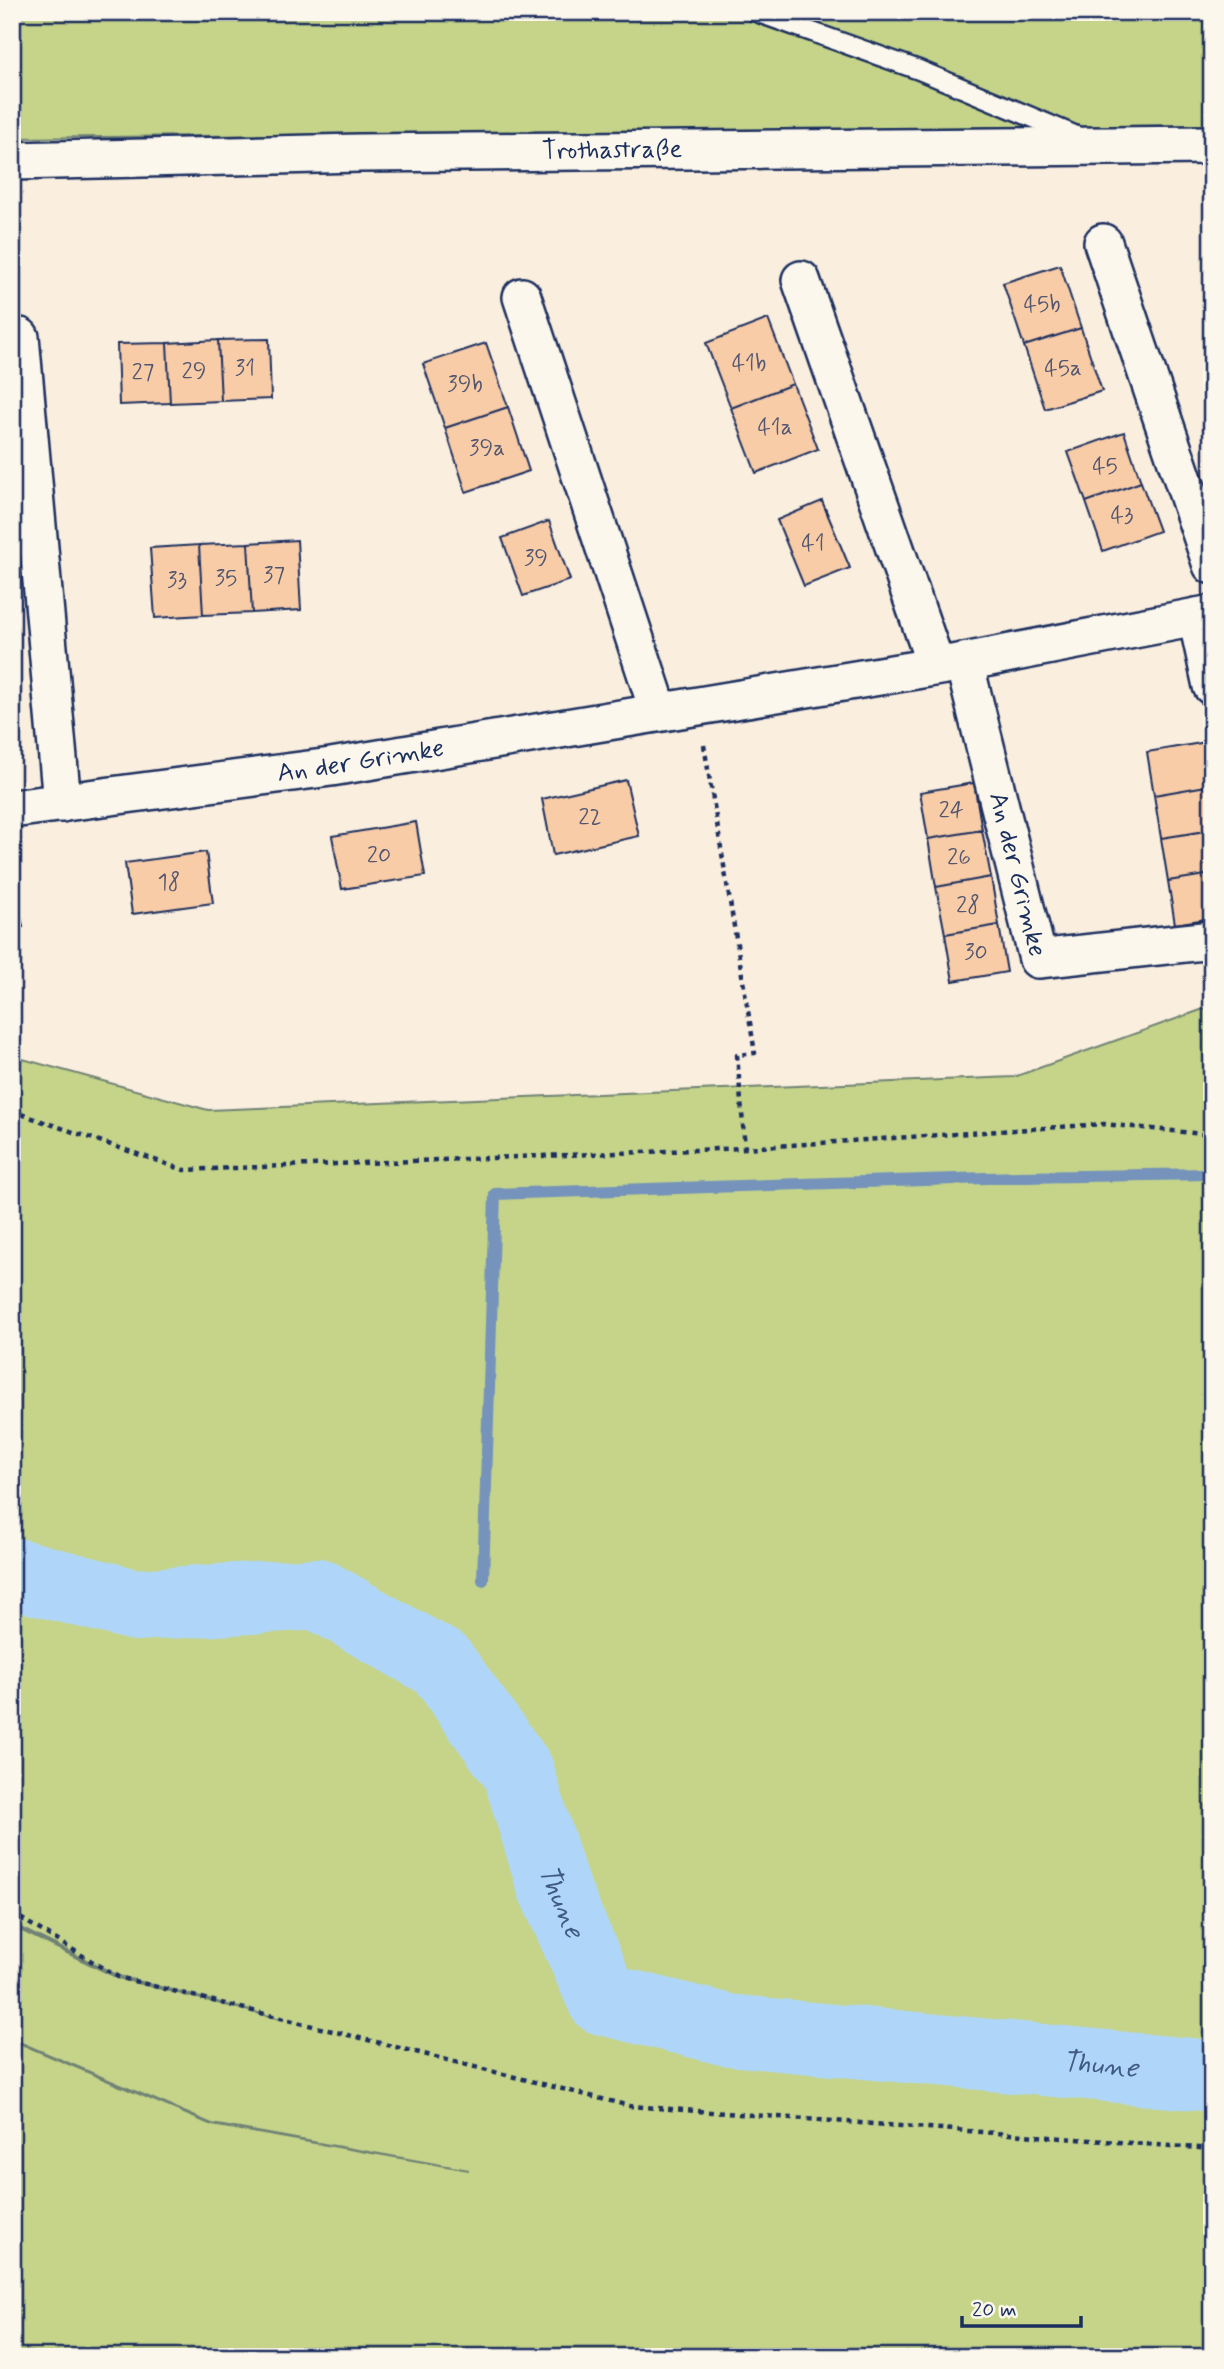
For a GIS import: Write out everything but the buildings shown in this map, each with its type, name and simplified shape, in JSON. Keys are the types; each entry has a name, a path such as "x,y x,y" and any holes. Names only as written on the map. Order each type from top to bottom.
{"street":[{"name":"Trothastraße","path":"12,160 360,153 1212,145"},
{"path":"1102,243 1212,565"},
{"name":"An der Grimke","path":"801,280 950,664 1038,959 1212,940"},
{"path":"522,297 659,712"},
{"path":"20,337 62,803"},
{"name":"An der Grimke","path":"12,809 331,767 950,664 1204,615 1212,686"}],"lane":[{"path":"755,12 919,70 1100,146"}],"path":[{"path":"698,706 755,1053 737,1055 745,1148"},
{"path":"12,1111 184,1170 745,1148 1104,1124 1212,1135"},
{"path":"12,1913 118,1977 630,2106 1212,2149"}],"green space":[{"path":"12,12 1212,12 1212,125 12,138"},
{"path":"1212,1006 1212,2357 12,2357 12,2040 212,2125 469,2170 212,2124 12,2039 12,1926 118,1978 281,2019 119,1976 12,1924 12,1056 208,1110 1014,1077"}],"waterway":[{"path":"483,1580 495,1194 1018,1177 1212,1174"},
{"name":"Thune","path":"12,1573 135,1605 318,1594 441,1664 518,1771 553,1886 603,1999 728,2030 1212,2076"}]}
